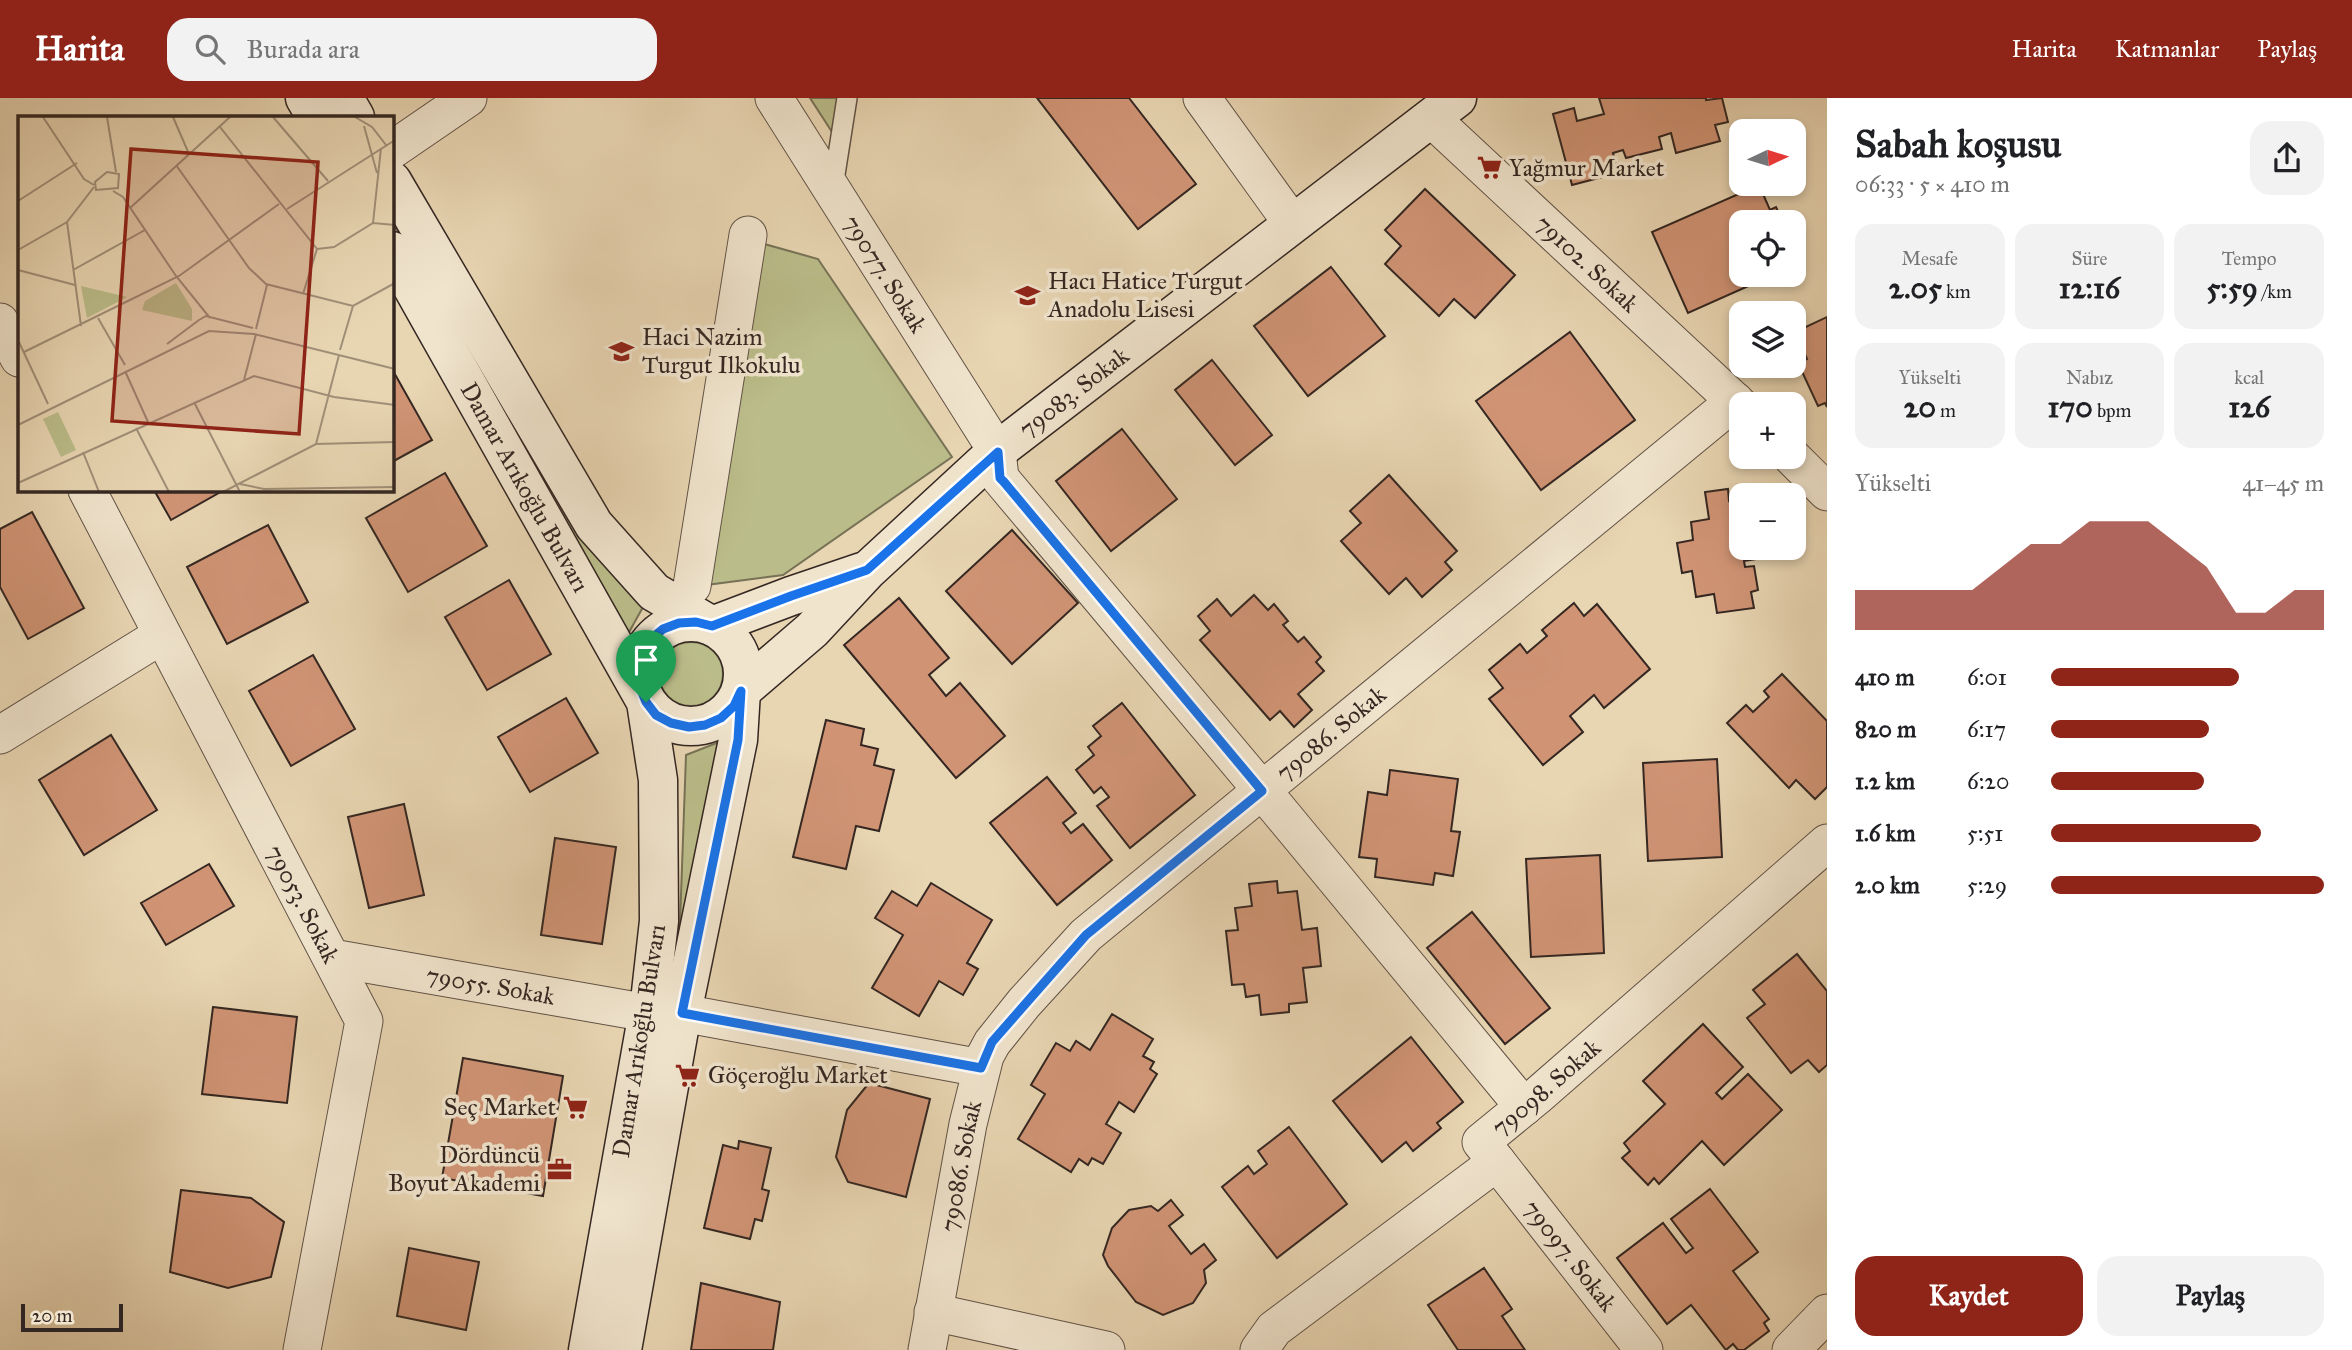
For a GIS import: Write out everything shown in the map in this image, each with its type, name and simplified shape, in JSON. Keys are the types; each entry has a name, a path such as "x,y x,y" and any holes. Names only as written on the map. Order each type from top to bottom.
{"main road":[{"path":"305,98 315,116"},
{"path":"344,98 354,116"},
{"name":"79083. Sokak","path":"741,691 812,630 867,570 998,452 1444,108"},
{"name":"Damar Arıkoğlu Bulvarı","path":"394,184 594,525 654,592 712,626"},
{"name":"Damar Arıkoğlu Bulvarı","path":"394,255 646,702 658,780 659,921 665,1013 622,1350"},
{"path":"712,626 867,570"},
{"path":"696,622 712,626 725,634 736,646 744,675 741,691 734,706 721,718 705,725 689,727 671,723 656,715 646,702 638,671 642,654 650,640 663,629 679,623 696,622"},
{"name":"Damar Arıkoğlu Bulvarı","path":"588,1350 665,1013 738,740 741,691"}],"street":[{"path":"394,149 468,98"},
{"name":"79077. Sokak","path":"774,98 998,452 1000,478 1524,1107"},
{"path":"1202,98 1292,223"},
{"name":"79102. Sokak","path":"1444,108 1729,395"},
{"path":"692,586 748,235"},
{"name":"79086. Sokak","path":"927,1350 968,1124 981,1068 992,1042 1086,935 1729,411"},
{"name":"79053. Sokak","path":"88,492 364,1021 303,1350"},
{"path":"0,735 162,635"},
{"name":"79098. Sokak","path":"1259,1350 1274,1329 1497,1162 1481,1142 1827,843"},
{"name":"79055. Sokak","path":"332,958 981,1068"},
{"name":"79097. Sokak","path":"1497,1162 1644,1350"},
{"path":"933,1312 1105,1350"},
{"path":"1791,1350 1827,1313"}],"lane":[{"path":"832,190 848,98"}],"green space":[{"path":"810,98 840,98 834,135"},
{"path":"394,211 568,519 643,607 628,634 394,225"},
{"path":"757,242 818,259 952,457 783,575 706,585"},
{"path":"685,642 697,642 714,651 721,662 721,686 714,697 697,706 685,706 673,701 664,692 659,680 659,668 664,656 673,647"},
{"path":"719,742 603,1350 680,923 686,755"}],"building":[{"path":"1037,98 1129,98 1196,184 1138,229"},
{"path":"1599,98 1722,98 1728,122 1715,125 1720,141 1676,153 1671,133 1659,137 1662,149 1626,158 1623,150 1613,153 1618,173 1572,185 1553,114 1574,108 1577,121 1604,114"},
{"path":"1425,189 1515,275 1475,318 1454,299 1439,316 1385,264 1401,246 1385,230"},
{"path":"1734,196 1764,196 1770,210 1729,210 1729,287 1746,287 1688,313 1652,232"},
{"path":"1331,267 1385,336 1308,396 1254,326"},
{"path":"1827,317 1827,407 1825,403 1818,406 1805,378 1806,327"},
{"path":"1570,332 1635,420 1541,490 1476,401"},
{"path":"1212,360 1272,435 1235,465 1175,390"},
{"path":"394,373 432,440 394,461"},
{"path":"1122,429 1177,499 1111,551 1056,481"},
{"path":"445,473 487,546 408,592 366,518"},
{"path":"1389,475 1457,551 1445,562 1452,570 1422,597 1406,578 1389,594 1341,541 1361,523 1350,511"},
{"path":"1728,489 1729,560 1750,560 1744,561 1745,567 1754,566 1758,590 1751,592 1754,608 1717,613 1714,594 1696,597 1692,571 1682,573 1677,543 1693,540 1691,522 1709,519 1705,492"},
{"path":"155,492 220,492 171,520"},
{"path":"32,512 84,608 28,639 0,587 0,529"},
{"path":"268,525 308,602 227,644 187,567"},
{"path":"1012,530 1078,603 1012,664 946,591"},
{"path":"509,580 551,654 487,690 445,617"},
{"path":"1254,595 1268,610 1274,604 1288,621 1283,625 1298,642 1304,637 1321,657 1316,662 1324,671 1298,694 1312,710 1294,727 1280,711 1270,720 1200,640 1210,631 1198,616 1217,599 1231,616"},
{"path":"899,598 949,658 929,675 946,696 960,683 1005,736 956,778 844,645"},
{"path":"1574,603 1584,616 1597,604 1650,669 1604,708 1594,695 1570,716 1583,732 1543,765 1489,699 1503,688 1489,670 1520,644 1527,653 1547,636 1542,630"},
{"path":"313,655 355,729 291,766 249,691"},
{"path":"1782,674 1827,721 1827,787 1815,799 1796,780 1789,788 1727,723 1746,705 1753,712 1769,697 1764,691"},
{"path":"566,698 598,753 530,792 498,737"},
{"path":"1122,703 1195,795 1130,848 1097,806 1109,797 1101,787 1094,793 1076,770 1094,755 1088,747 1101,736 1093,726"},
{"path":"826,720 864,729 861,745 878,749 874,765 894,770 879,831 856,826 846,869 793,857"},
{"path":"111,735 157,810 84,855 39,780"},
{"path":"1717,759 1722,857 1648,861 1643,763"},
{"path":"1390,770 1458,779 1451,831 1460,832 1453,876 1435,873 1433,885 1375,877 1377,859 1359,857 1368,792 1387,795"},
{"path":"1047,777 1076,813 1063,823 1071,833 1083,824 1112,860 1057,905 990,823"},
{"path":"404,804 424,895 369,908 348,817"},
{"path":"555,838 616,847 602,944 541,935"},
{"path":"1600,855 1604,953 1531,957 1526,859"},
{"path":"209,864 234,906 166,945 141,903"},
{"path":"1277,881 1278,893 1297,891 1302,930 1317,928 1321,966 1303,968 1307,1002 1289,1004 1289,1012 1261,1015 1259,995 1246,997 1244,984 1232,985 1226,931 1238,930 1235,908 1252,906 1249,884"},
{"path":"931,883 992,920 967,963 978,969 963,995 939,981 919,1016 872,988 903,935 875,918 892,891 917,906"},
{"path":"1472,912 1550,1008 1505,1044 1427,948"},
{"path":"1797,954 1827,991 1827,1065 1819,1072 1808,1060 1791,1073 1747,1018 1765,1004 1753,990"},
{"path":"213,1007 297,1017 287,1103 202,1094"},
{"path":"1112,1014 1153,1039 1143,1056 1154,1062 1150,1069 1157,1074 1134,1112 1119,1102 1106,1124 1121,1133 1103,1164 1092,1158 1088,1165 1079,1159 1071,1172 1018,1139 1045,1094 1031,1085 1056,1043 1070,1051 1076,1041 1090,1050"},
{"path":"1703,1024 1743,1067 1716,1093 1722,1099 1748,1074 1782,1110 1724,1165 1702,1141 1659,1184 1654,1178 1648,1185 1622,1158 1630,1151 1624,1143 1665,1104 1643,1081"},
{"path":"1411,1037 1463,1102 1437,1123 1441,1128 1413,1151 1406,1142 1382,1162 1333,1101"},
{"path":"463,1058 563,1076 543,1196 442,1178"},
{"path":"869,1083 930,1099 906,1197 848,1182 836,1157 847,1110"},
{"path":"1289,1127 1347,1204 1277,1258 1222,1187 1248,1166 1254,1174 1267,1164 1258,1151"},
{"path":"739,1141 771,1148 762,1189 769,1191 762,1221 755,1219 750,1239 704,1228 723,1145 738,1149"},
{"path":"1710,1189 1758,1252 1733,1271 1769,1319 1764,1323 1769,1331 1744,1350 1738,1350 1733,1344 1726,1350 1691,1305 1667,1324 1617,1258 1663,1223 1686,1253 1693,1248 1671,1219"},
{"path":"181,1190 251,1198 284,1222 271,1277 228,1288 170,1272"},
{"path":"1171,1200 1183,1215 1169,1226 1191,1254 1204,1244 1216,1260 1204,1270 1206,1283 1193,1303 1163,1315 1136,1302 1108,1266 1103,1255 1112,1228 1129,1210 1151,1206 1158,1211"},
{"path":"409,1248 479,1262 466,1330 397,1316"},
{"path":"1484,1268 1512,1309 1502,1316 1525,1350 1458,1350 1428,1305"},
{"path":"701,1283 780,1302 773,1350 691,1350"}],"place":[{"name":"Yağmur Market","path":"1489,168"},
{"name":"Hacı Hatice Turgut Anadolu Lisesi","path":"1028,295"},
{"name":"Haci Nazim Turgut Ilkokulu","path":"622,351"},
{"name":"Göçeroğlu Market","path":"688,1075"},
{"name":"Seç Market","path":"576,1107"},
{"name":"Dördüncü Boyut Akademi","path":"560,1169"}],"route":[{"path":"998,452 1000,478 1262,791 1086,935 992,1042 981,1068 682,1013 738,740 741,691 734,706 721,718 705,725 689,727 671,723 656,715 646,702 638,671 642,654 650,640 663,629 679,623 696,622 712,626 867,570 998,452"}]}
